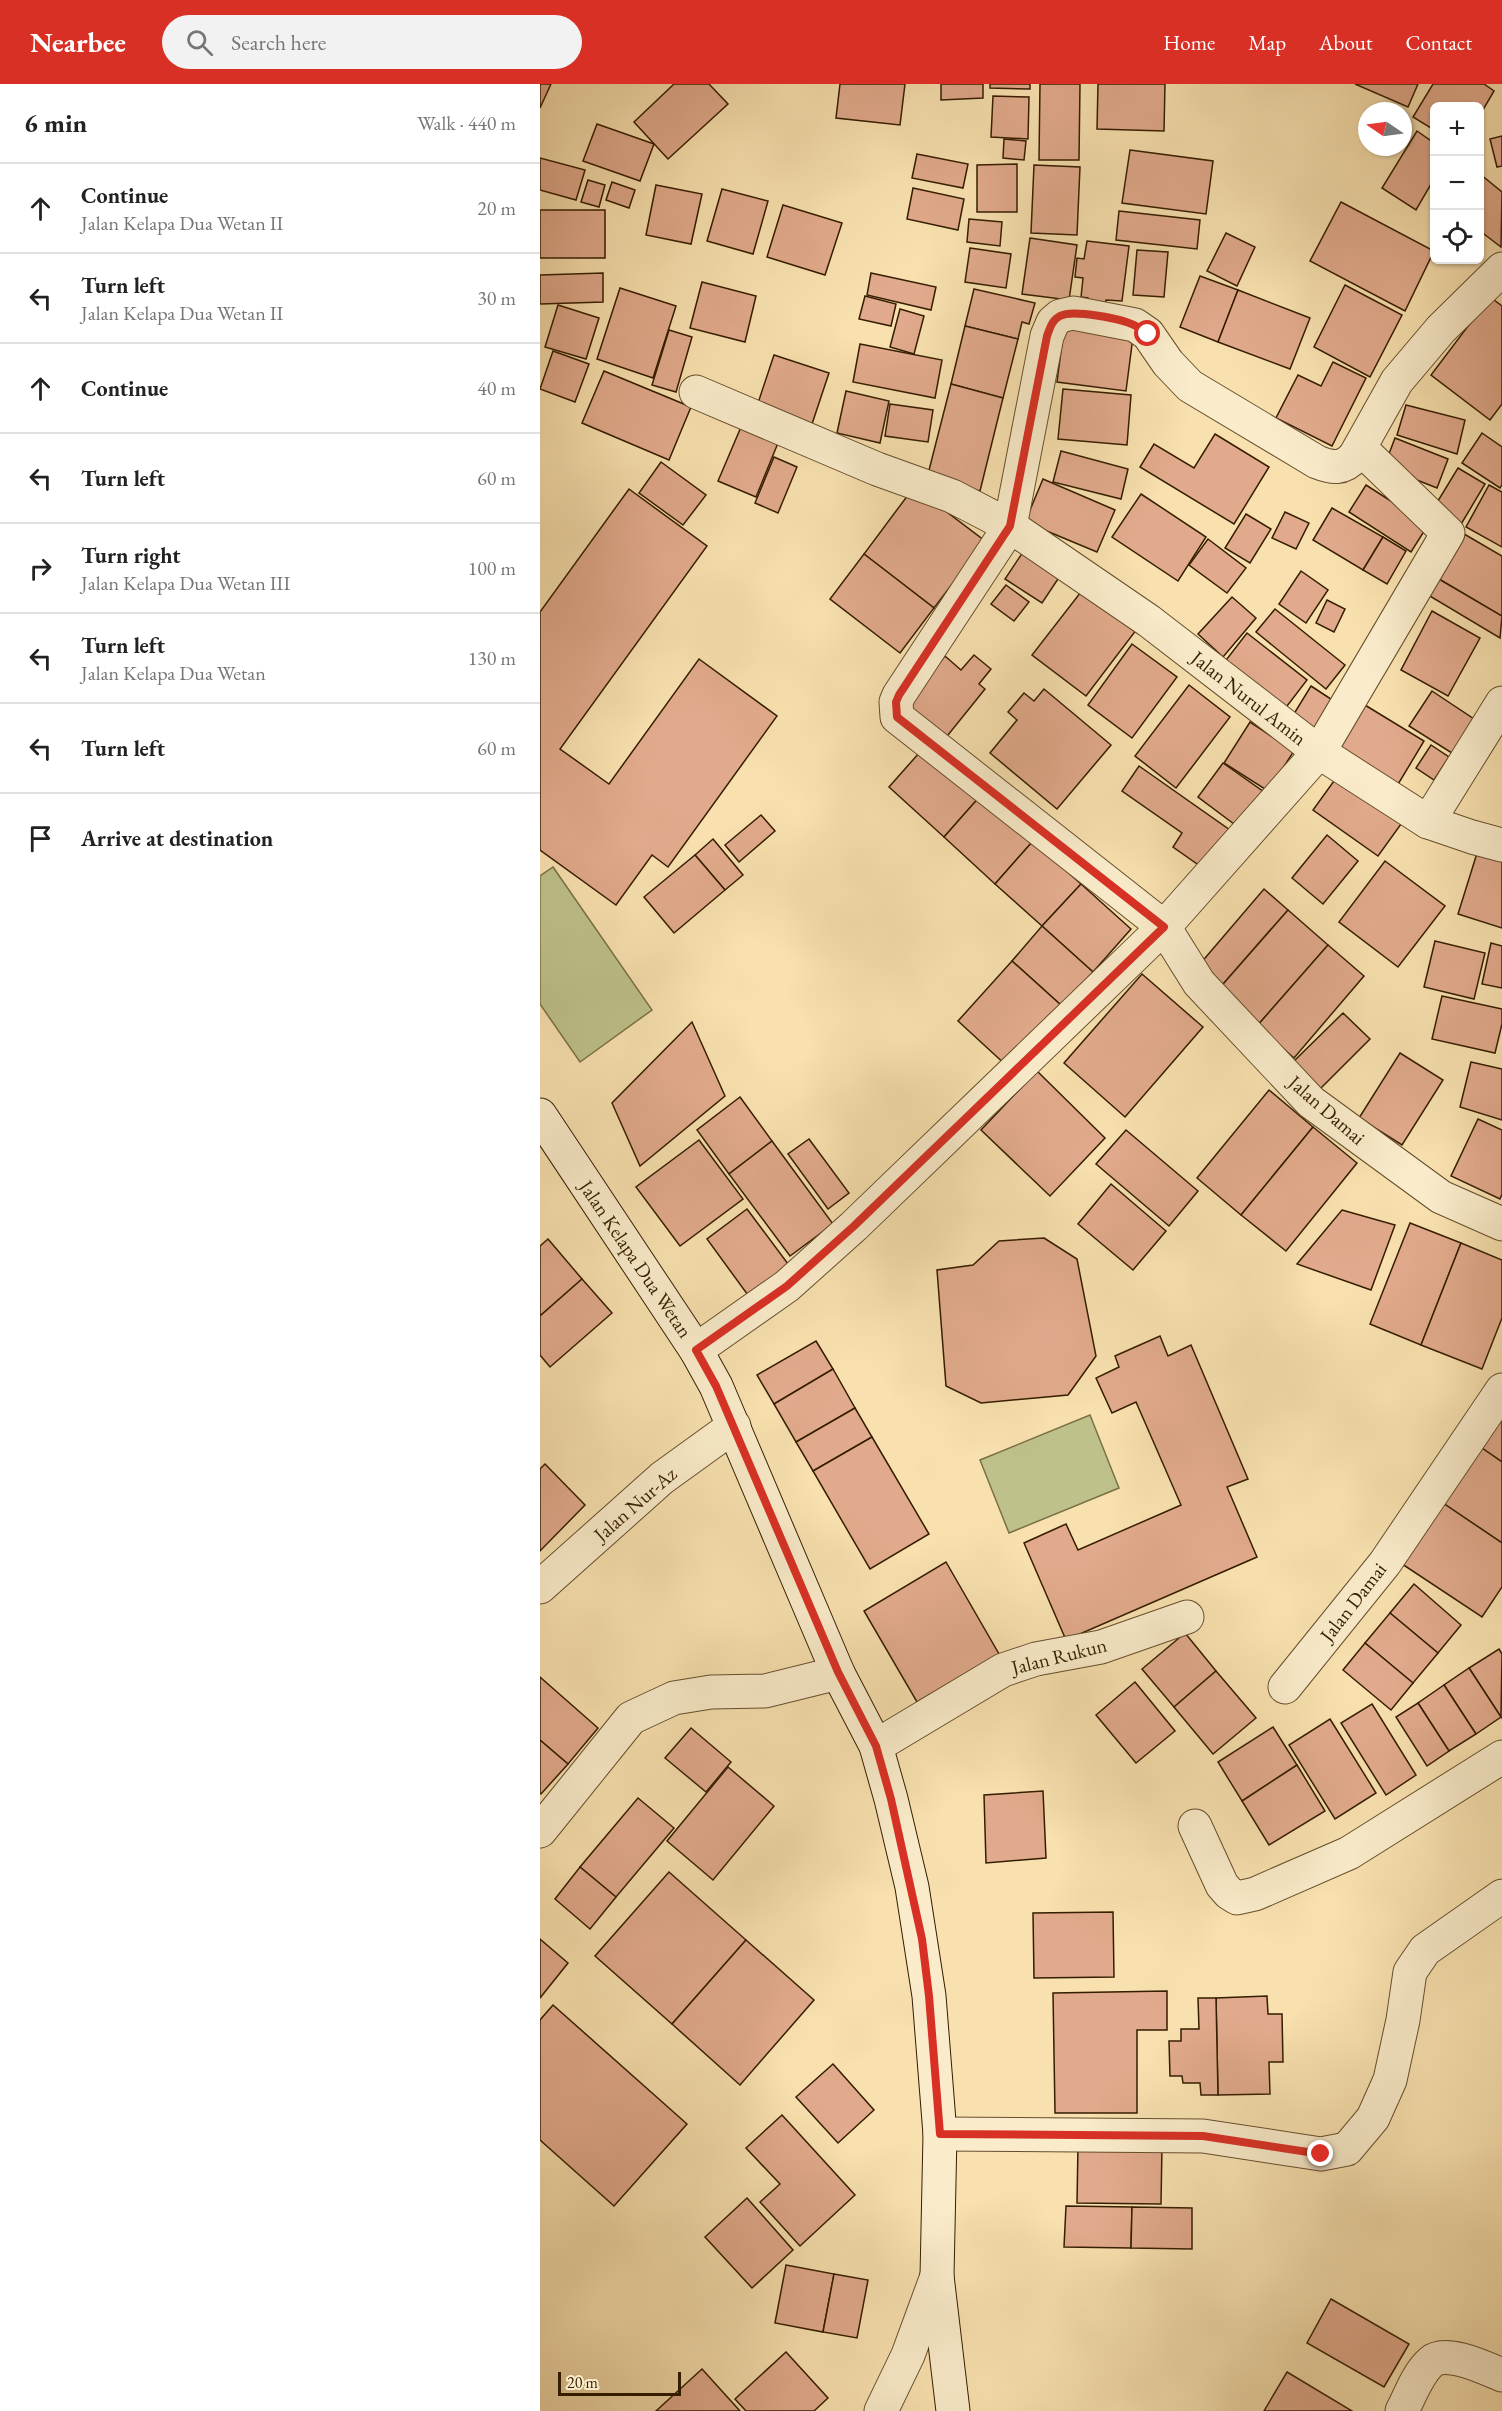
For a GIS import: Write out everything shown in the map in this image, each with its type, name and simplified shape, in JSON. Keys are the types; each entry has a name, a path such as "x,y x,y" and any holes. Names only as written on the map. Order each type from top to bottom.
{"street":[{"path":"1010,526 1047,336 1053,322 1066,314 1094,316 1136,325 1148,334 1173,369 1190,386 1317,462 1330,467 1340,467 1348,464 1360,448 1396,381 1441,329 1502,269"},
{"name":"Jalan Nurul Amin","path":"696,392 877,469 952,496 1010,526 1149,621 1319,752 1428,822 1502,845"},
{"path":"696,1350 787,1286 854,1226 1164,927 1319,752 1448,533 1360,448"},
{"name":"Jalan Damai","path":"1010,526 899,695 896,702 897,717 1164,927 1199,983 1311,1102 1441,1197 1502,1224"},
{"path":"1428,822 1502,703"},
{"name":"Jalan Kelapa Dua Wetan","path":"540,1115 696,1350 716,1386 838,1672 876,1746 894,1810 922,1939 929,1996 940,2134 937,2276 953,2411"},
{"name":"Jalan Damai","path":"1285,1687 1384,1563 1501,1394"},
{"name":"Jalan Nur-Az","path":"540,1587 662,1479 734,1426"},
{"name":"Jalan Rukun","path":"876,1746 1003,1670 1036,1659 1101,1647 1187,1617"},
{"path":"540,1831 632,1718 674,1698 711,1692 765,1691 838,1672"},
{"path":"1195,1826 1222,1885 1228,1893 1237,1898 1255,1894 1349,1853 1502,1757"},
{"path":"940,2134 1203,2136 1321,2154 1347,2150 1372,2118 1390,2080 1403,2020 1410,1972 1425,1950 1502,1896"},
{"path":"881,2411 908,2355 937,2276"},
{"path":"1402,2411 1424,2371 1431,2362 1439,2358 1449,2357 1502,2374"}],"green space":[{"path":"553,867 652,1010 580,1062 540,1004 540,876"},
{"path":"1090,1415 1119,1488 1009,1533 980,1460"}],"building":[{"path":"540,84 551,84 540,108"},
{"path":"674,84 709,84 728,104 668,159 634,122"},
{"path":"840,84 905,84 900,125 836,118"},
{"path":"941,84 983,84 983,98 941,100"},
{"path":"990,84 1030,84 1030,89 990,88"},
{"path":"1040,84 1080,84 1079,160 1039,160"},
{"path":"1098,84 1165,84 1164,131 1097,129"},
{"path":"1355,84 1418,84 1410,102 1396,102"},
{"path":"1433,84 1484,84 1494,91 1484,108 1484,102 1430,102 1430,128 1413,117"},
{"path":"993,96 1029,97 1028,139 991,137"},
{"path":"597,124 654,144 640,181 583,161"},
{"path":"1417,131 1430,140 1430,186 1416,210 1382,188 1402,156 1412,156 1412,139"},
{"path":"1502,136 1502,166 1497,167 1490,139"},
{"path":"1004,139 1026,141 1024,160 1003,158"},
{"path":"1130,150 1213,161 1206,214 1122,203"},
{"path":"917,154 968,164 963,188 912,178"},
{"path":"540,158 585,170 576,200 540,190"},
{"path":"1017,164 1017,212 977,212 977,165"},
{"path":"1034,165 1080,167 1077,235 1031,233"},
{"path":"1484,177 1502,192 1501,247 1484,234"},
{"path":"588,180 605,185 599,207 581,202"},
{"path":"612,182 635,190 629,208 606,200"},
{"path":"656,185 702,194 691,244 646,235"},
{"path":"913,188 964,199 958,230 907,219"},
{"path":"722,189 768,201 753,254 707,241"},
{"path":"1341,202 1430,249 1430,259 1405,311 1310,261"},
{"path":"783,205 842,223 825,275 767,257"},
{"path":"540,210 605,210 605,258 540,258"},
{"path":"1119,211 1200,220 1197,249 1116,240"},
{"path":"969,219 1002,222 1000,246 967,242"},
{"path":"1226,233 1255,247 1237,286 1207,271"},
{"path":"1030,238 1077,245 1069,300 1022,294"},
{"path":"1087,241 1129,246 1122,301 1106,300 1104,310 1087,308 1088,298 1081,297 1083,278 1075,277 1077,258 1084,259"},
{"path":"970,248 1011,254 1006,288 965,282"},
{"path":"1137,250 1168,252 1164,297 1133,295"},
{"path":"603,273 603,302 540,304 540,275"},
{"path":"871,273 936,287 931,310 867,295"},
{"path":"1200,276 1238,290 1218,342 1180,327"},
{"path":"702,282 756,296 745,342 690,328"},
{"path":"1345,285 1402,315 1370,377 1314,347"},
{"path":"620,288 676,306 653,378 597,359"},
{"path":"974,289 1035,303 1029,324 1022,322 1018,339 965,326"},
{"path":"1238,290 1310,318 1290,369 1218,342"},
{"path":"865,296 896,304 891,326 859,319"},
{"path":"1490,297 1502,306 1502,404 1490,420 1431,375"},
{"path":"558,305 599,318 586,359 545,347"},
{"path":"900,309 924,316 914,354 890,347"},
{"path":"1065,320 1134,329 1126,391 1057,382"},
{"path":"965,326 1018,339 1003,398 951,384"},
{"path":"669,330 692,337 676,392 652,385"},
{"path":"860,344 942,360 935,398 853,382"},
{"path":"553,351 589,364 575,402 540,389"},
{"path":"774,355 829,373 811,427 756,409"},
{"path":"1333,362 1366,378 1332,446 1276,418 1298,375 1321,386"},
{"path":"604,371 691,407 669,460 582,423"},
{"path":"951,384 1003,398 980,491 927,478"},
{"path":"1063,389 1131,395 1127,445 1058,439"},
{"path":"846,391 889,401 880,443 837,433"},
{"path":"890,404 933,410 928,442 885,436"},
{"path":"1406,405 1465,420 1457,454 1397,435"},
{"path":"741,427 778,443 756,497 718,481"},
{"path":"1482,433 1502,447 1502,485 1500,488 1462,463"},
{"path":"1215,434 1269,467 1234,524 1140,467 1154,444 1194,468"},
{"path":"1395,438 1448,459 1437,488 1384,467"},
{"path":"1061,451 1128,469 1121,499 1053,482"},
{"path":"774,457 797,467 778,513 755,503"},
{"path":"661,462 706,495 683,525 639,493"},
{"path":"1458,468 1485,484 1457,531 1430,514"},
{"path":"1043,479 1115,510 1097,552 1025,522"},
{"path":"1366,485 1428,525 1411,552 1349,512"},
{"path":"1489,485 1502,492 1502,547 1466,527"},
{"path":"914,487 985,541 934,608 864,554"},
{"path":"629,489 707,546 560,749 609,784 699,659 777,716 668,867 652,855 616,905 540,850 540,612"},
{"path":"1141,494 1206,537 1178,581 1112,537"},
{"path":"1332,508 1383,537 1363,570 1313,540"},
{"path":"1285,512 1309,523 1296,549 1272,538"},
{"path":"1246,514 1271,529 1250,563 1225,548"},
{"path":"1459,531 1502,556 1502,616 1432,575"},
{"path":"1383,537 1406,551 1387,584 1363,570"},
{"path":"1208,539 1246,568 1227,593 1189,565"},
{"path":"1025,549 1062,573 1042,603 1005,579"},
{"path":"864,554 934,608 900,653 830,599"},
{"path":"1301,571 1328,590 1306,623 1279,604"},
{"path":"1432,575 1502,616 1500,638 1423,592"},
{"path":"1006,585 1029,602 1014,621 991,604"},
{"path":"1084,588 1137,629 1086,696 1032,655"},
{"path":"1232,597 1256,618 1223,657 1198,634"},
{"path":"1327,600 1345,609 1334,632 1316,623"},
{"path":"1275,609 1345,665 1326,689 1256,632"},
{"path":"1432,611 1480,638 1448,696 1401,670"},
{"path":"1247,633 1307,680 1284,710 1223,664"},
{"path":"1132,644 1177,677 1132,738 1088,705"},
{"path":"974,655 991,669 979,684 985,689 944,740 904,707 945,656 961,670"},
{"path":"1189,685 1230,717 1176,788 1135,756"},
{"path":"1311,686 1337,703 1317,734 1292,717"},
{"path":"1044,689 1111,745 1057,809 990,753 1017,720 1008,712 1024,693 1034,701"},
{"path":"1432,691 1477,721 1455,755 1409,726"},
{"path":"1360,702 1424,741 1397,786 1333,746"},
{"path":"1250,722 1294,751 1268,791 1224,763"},
{"path":"927,744 982,794 944,837 889,787"},
{"path":"1431,745 1449,757 1434,780 1416,768"},
{"path":"1223,763 1264,792 1238,827 1198,797"},
{"path":"1139,766 1237,835 1210,873 1173,847 1182,833 1122,791"},
{"path":"1339,774 1404,820 1378,856 1313,810"},
{"path":"982,794 1033,841 995,884 944,837"},
{"path":"761,815 775,831 739,862 725,845"},
{"path":"1327,835 1358,861 1323,904 1292,878"},
{"path":"713,839 743,875 725,890 695,855"},
{"path":"1033,841 1081,884 1042,926 995,884"},
{"path":"1478,850 1502,858 1502,928 1458,914"},
{"path":"695,855 725,890 674,933 644,897"},
{"path":"1385,861 1445,906 1398,967 1339,922"},
{"path":"1081,884 1131,929 1093,972 1042,926"},
{"path":"1264,889 1288,910 1217,991 1194,971"},
{"path":"1288,910 1328,945 1257,1026 1217,991"},
{"path":"1042,926 1093,972 1062,1006 1012,961"},
{"path":"1435,941 1485,953 1474,999 1424,987"},
{"path":"1491,943 1502,946 1502,988 1482,984"},
{"path":"1328,945 1364,976 1294,1058 1257,1026"},
{"path":"1012,961 1062,1006 1008,1067 958,1021"},
{"path":"1142,974 1203,1027 1125,1117 1064,1063"},
{"path":"1442,996 1502,1009 1502,1024 1495,1053 1432,1039"},
{"path":"1343,1013 1370,1039 1320,1089 1293,1062"},
{"path":"692,1022 725,1096 640,1166 612,1103"},
{"path":"1400,1053 1443,1080 1402,1145 1359,1118"},
{"path":"1471,1062 1502,1069 1502,1120 1460,1107"},
{"path":"1037,1071 1105,1138 1050,1196 981,1130"},
{"path":"1269,1090 1313,1127 1241,1215 1197,1178"},
{"path":"740,1097 772,1141 729,1174 697,1130"},
{"path":"1478,1119 1502,1130 1502,1194 1500,1199 1451,1176"},
{"path":"1313,1127 1357,1163 1286,1251 1241,1215"},
{"path":"1126,1130 1198,1191 1169,1226 1096,1164"},
{"path":"809,1139 849,1193 828,1209 788,1154"},
{"path":"699,1140 743,1199 680,1246 636,1187"},
{"path":"772,1141 833,1224 790,1256 729,1174"},
{"path":"1111,1184 1166,1231 1133,1270 1078,1224"},
{"path":"747,1209 794,1272 753,1302 707,1239"},
{"path":"1342,1210 1395,1225 1371,1290 1297,1264"},
{"path":"1410,1223 1461,1243 1421,1345 1370,1324"},
{"path":"1044,1238 1077,1259 1096,1356 1068,1395 981,1403 946,1386 937,1270 973,1265 999,1241"},
{"path":"548,1239 582,1279 540,1316 540,1246"},
{"path":"1461,1243 1502,1260 1502,1318 1482,1369 1421,1345"},
{"path":"582,1279 612,1313 550,1367 540,1355 540,1316"},
{"path":"1160,1336 1168,1356 1191,1345 1248,1479 1227,1487 1257,1557 1066,1640 1024,1543 1066,1524 1078,1550 1181,1505 1136,1402 1112,1413 1096,1378 1119,1367 1115,1356"},
{"path":"816,1341 833,1369 774,1404 757,1375"},
{"path":"833,1369 855,1408 796,1442 774,1404"},
{"path":"855,1408 872,1437 813,1471 796,1442"},
{"path":"1502,1411 1502,1462 1479,1446"},
{"path":"872,1437 929,1534 870,1569 813,1471"},
{"path":"1479,1446 1502,1462 1502,1543 1437,1499"},
{"path":"545,1464 585,1505 540,1551 540,1469"},
{"path":"1437,1499 1502,1543 1502,1587 1482,1617 1396,1560"},
{"path":"946,1562 999,1654 917,1702 864,1611"},
{"path":"1414,1584 1461,1625 1438,1653 1390,1613"},
{"path":"1390,1613 1438,1653 1413,1683 1365,1643"},
{"path":"1185,1633 1216,1671 1174,1707 1142,1669"},
{"path":"1365,1643 1413,1683 1391,1710 1343,1670"},
{"path":"1499,1649 1502,1654 1501,1717 1469,1668"},
{"path":"1469,1668 1501,1717 1476,1734 1444,1685"},
{"path":"1216,1671 1256,1718 1213,1754 1174,1707"},
{"path":"540,1677 598,1728 568,1764 540,1740"},
{"path":"1135,1682 1175,1731 1136,1763 1096,1715"},
{"path":"1444,1685 1476,1734 1449,1751 1418,1703"},
{"path":"1418,1703 1449,1751 1427,1766 1396,1717"},
{"path":"1372,1704 1416,1775 1386,1795 1341,1723"},
{"path":"1330,1719 1376,1793 1335,1819 1289,1745"},
{"path":"1273,1727 1297,1765 1242,1801 1218,1762"},
{"path":"691,1728 731,1762 706,1792 665,1758"},
{"path":"540,1740 568,1764 541,1794 540,1793"},
{"path":"1297,1765 1325,1811 1269,1845 1242,1801"},
{"path":"728,1767 774,1806 713,1880 667,1841"},
{"path":"1043,1791 1046,1858 986,1863 984,1795"},
{"path":"638,1798 674,1828 616,1897 580,1867"},
{"path":"580,1867 616,1897 590,1929 555,1899"},
{"path":"669,1872 746,1940 672,2024 595,1956"},
{"path":"1113,1912 1114,1977 1034,1978 1033,1913"},
{"path":"540,1939 568,1963 540,1998"},
{"path":"746,1940 814,2000 740,2085 672,2024"},
{"path":"1167,1991 1167,2030 1137,2030 1137,2113 1055,2113 1053,1993"},
{"path":"1267,1996 1268,2014 1282,2014 1283,2062 1269,2062 1270,2094 1218,2095 1216,1998"},
{"path":"1198,1998 1216,1998 1218,2095 1201,2095 1200,2083 1183,2083 1182,2076 1170,2076 1169,2041 1181,2041 1181,2029 1199,2029"},
{"path":"553,2005 687,2124 614,2206 540,2140 540,2020"},
{"path":"833,2064 874,2110 838,2143 796,2097"},
{"path":"782,2115 855,2195 800,2246 760,2202 780,2184 746,2148"},
{"path":"1078,2145 1162,2146 1161,2204 1077,2203"},
{"path":"747,2198 793,2250 752,2288 705,2237"},
{"path":"1066,2206 1132,2207 1131,2248 1064,2247"},
{"path":"1132,2207 1192,2208 1192,2249 1131,2248"},
{"path":"786,2265 834,2274 823,2332 775,2323"},
{"path":"834,2274 868,2280 857,2338 823,2332"},
{"path":"1331,2299 1409,2344 1384,2387 1307,2343"},
{"path":"786,2352 828,2398 814,2411 746,2411 735,2399"},
{"path":"702,2369 740,2411 656,2411"},
{"path":"1287,2372 1352,2411 1264,2411"}],"route":[{"path":"1148,334 1136,325 1073,313 1060,316 1053,322 1047,336 1025,439 1010,526 899,695 895,711 897,717 1164,927 854,1226 787,1286 696,1350 734,1426 838,1672 876,1746 912,1887 922,1939 940,2134 1203,2136 1321,2154"}]}
